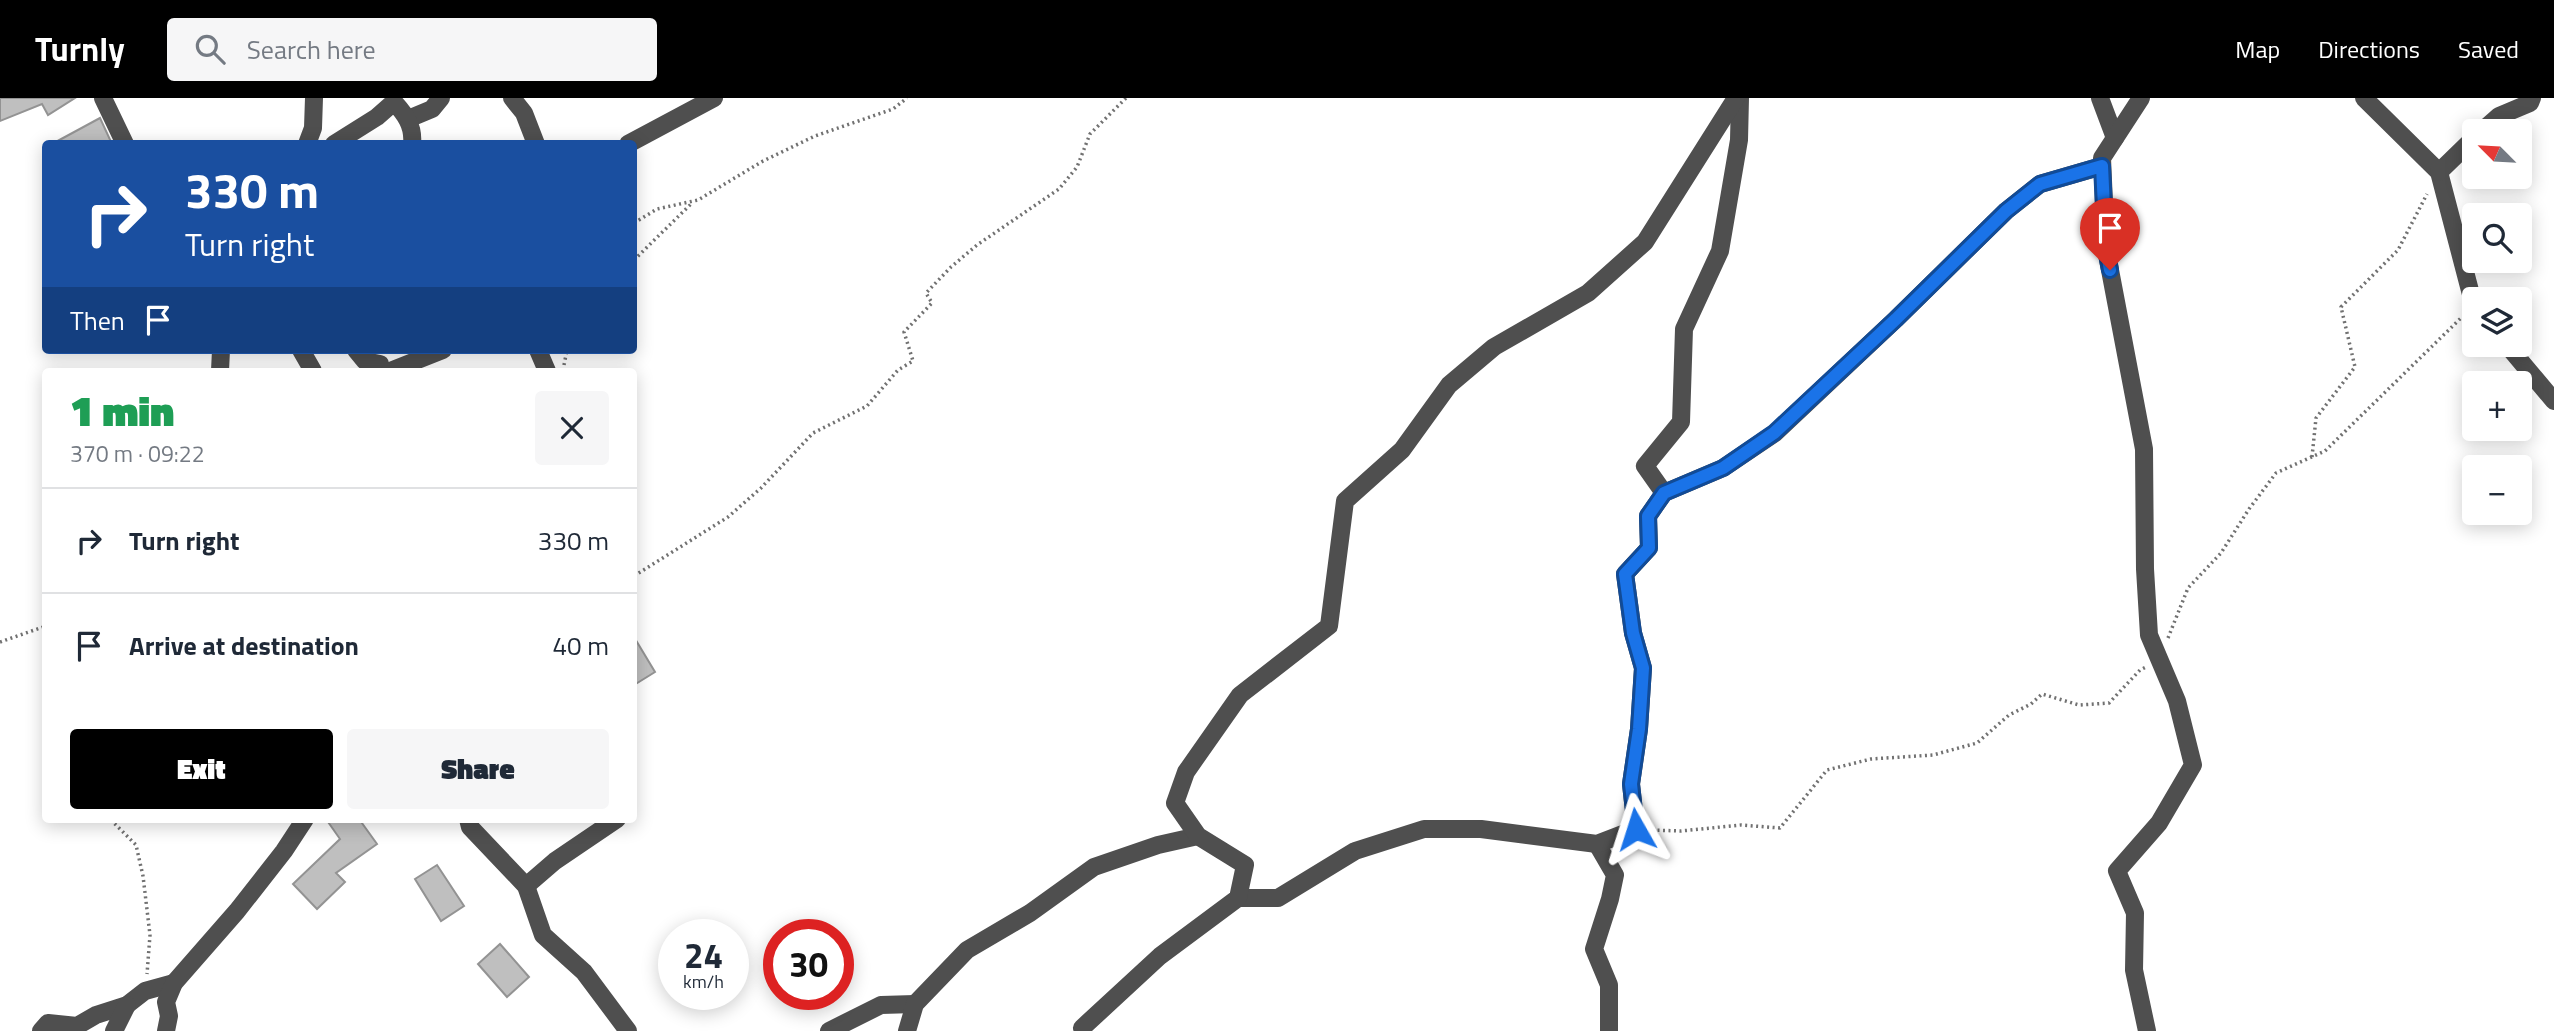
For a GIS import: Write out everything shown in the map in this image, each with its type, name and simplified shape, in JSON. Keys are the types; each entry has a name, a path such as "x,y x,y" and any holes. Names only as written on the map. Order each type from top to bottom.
{"street":[{"path":"103,98 123,140"},
{"path":"308,140 313,128 314,98"},
{"path":"408,119 432,109 441,98"},
{"path":"512,98 524,113 534,140"},
{"path":"635,140 714,98"},
{"path":"1664,493 1645,467 1681,422 1684,330 1720,251 1739,140 1738,98"},
{"path":"1238,898 1245,865 1198,836 1175,803 1186,772 1240,695 1329,626 1345,501 1402,450 1449,385 1494,346 1588,293 1645,242 1738,98"},
{"path":"2100,98 2116,138"},
{"path":"2141,98 2102,158 2106,249 2144,449 2145,569 2150,635 2177,702 2193,765 2159,823 2117,871 2135,913 2134,970 2147,1031"},
{"path":"2364,98 2439,172 2469,287"},
{"path":"2496,119 2530,103 2532,98"},
{"path":"340,140 377,117 394,102 406,114 412,140"},
{"path":"2439,172 2462,150"},
{"path":"1083,1031 1082,1028 1160,956 1238,898 1278,898 1355,851 1424,829 1481,830 1597,844 1636,829 1631,784 1639,729 1643,668 1633,633 1625,574 1649,548 1648,516 1664,493 1723,468 1774,433 2006,211 2040,184 2102,166"},
{"path":"359,354 365,361 380,364 381,368"},
{"path":"398,368 433,354"},
{"path":"2517,357 2554,401"},
{"path":"166,1031 169,1016 166,1002 174,983 237,911 302,823"},
{"path":"469,823 526,886 543,935 584,972 628,1031"},
{"path":"526,886 555,861 611,823"},
{"path":"907,1031 915,1004 967,950 1030,913 1094,866 1158,845 1198,836"},
{"path":"1597,844 1615,875 1594,949 1609,985 1609,1031"},
{"path":"41,1031 48,1023 77,1026 96,1015 127,1005 145,991 174,983"},
{"path":"828,1031 881,1005 915,1004"},
{"path":"114,1031 127,1005"}],"path":[{"path":"637,257 694,201 763,161 815,136 893,109 907,98"},
{"path":"637,574 728,517 761,488 813,433 867,406 898,370 913,361 904,332 932,303 926,293 977,245 1059,189 1077,167 1090,134 1126,98"},
{"path":"2312,457 2316,418 2355,368 2341,307 2398,250 2439,172"},
{"path":"637,221 657,209 694,201"},
{"path":"1636,829 1681,831 1741,825 1780,828 1827,770 1871,759 1933,755 1977,743 2008,715 2031,704 2042,694 2079,705 2109,703 2140,670 2160,660 2188,588 2221,553 2276,473 2325,451 2462,317"},
{"path":"0,642 42,627"},
{"path":"114,823 136,845 144,876 150,934 147,976"}],"building":[{"path":"0,98 75,98 48,115 42,104 0,121"},
{"path":"100,118 110,140 59,140"},
{"path":"637,642 655,672 637,683"},
{"path":"329,823 362,823 377,844 336,873 345,882 317,909 293,884 340,839"},
{"path":"437,865 464,906 441,921 415,879"},
{"path":"500,944 529,977 507,997 478,964"}],"route":[{"path":"1636,829 1631,784 1639,729 1643,668 1633,633 1625,574 1649,548 1648,516 1664,493 1723,468 1774,433 2006,211 2040,184 2102,166 2106,249 2110,270"}]}
